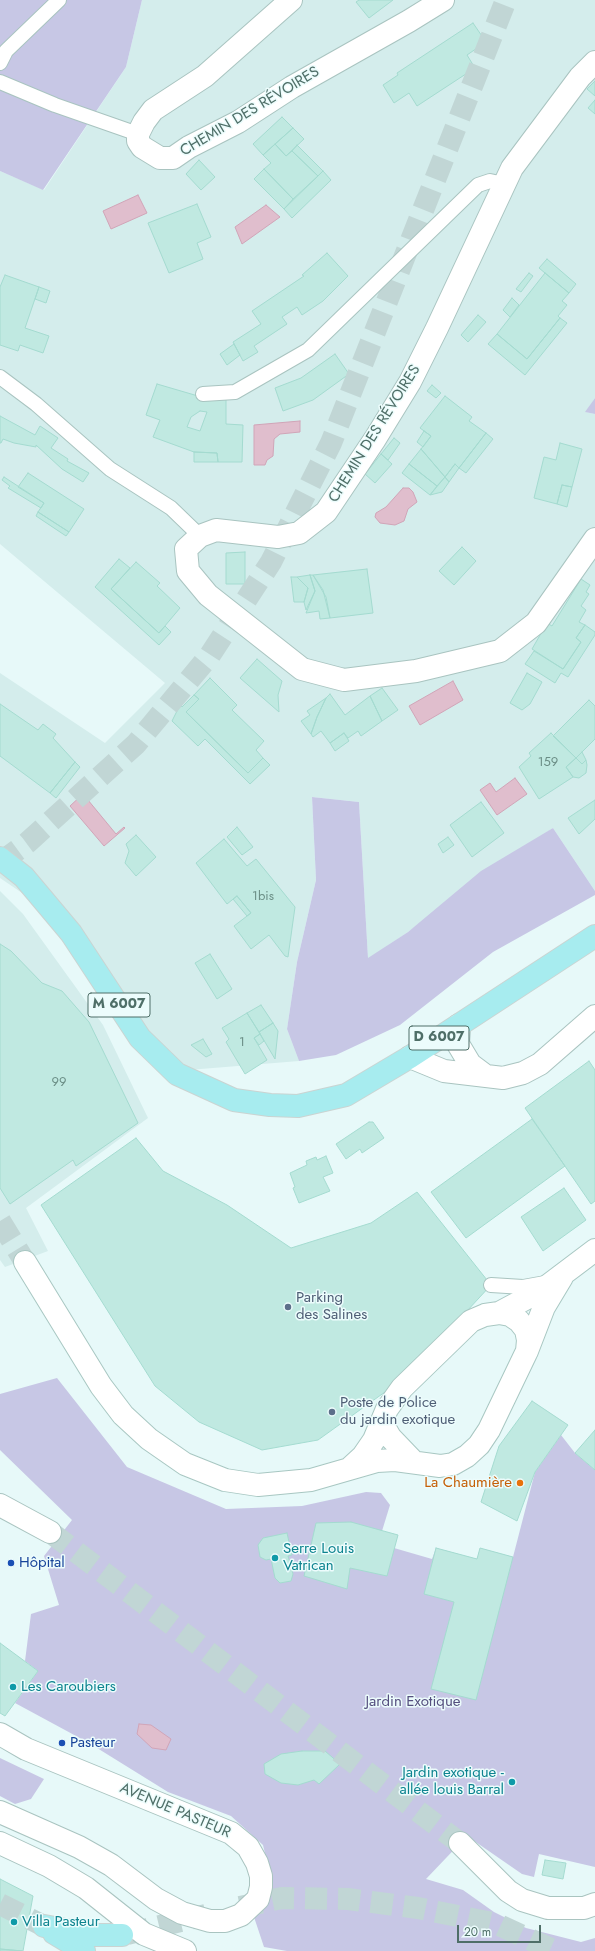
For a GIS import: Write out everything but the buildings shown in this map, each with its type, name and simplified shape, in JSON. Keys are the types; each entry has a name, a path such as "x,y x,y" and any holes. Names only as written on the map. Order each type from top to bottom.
{"main road":[{"name":"M 6007","path":"0,858 24,877 71,933 140,1038 177,1074 234,1100 270,1105"},
{"name":"D 6007","path":"270,1105 298,1106 346,1096 410,1058 595,936"},
{"path":"84,1951 44,1926 93,1935 122,1935"}],"street":[{"path":"138,134 144,122 153,110 206,76 291,0"},
{"name":"CHEMIN DES RÉVOIRES","path":"138,134 138,141 149,152 160,158 173,158 189,147 238,122 292,87 409,21 443,0"},
{"name":"CHEMIN DES RÉVOIRES","path":"595,62 580,77 512,168 441,321 410,382 375,439 326,512 299,533 278,537 216,530 200,536 186,549 188,571 208,595 302,669 344,680 416,671 500,651 536,623 595,538"},
{"path":"410,1058 444,1071 503,1078 523,1073 540,1064 595,1016"},
{"path":"459,1025 458,1044 470,1064 486,1076"},
{"path":"499,1313 532,1296 562,1277 595,1250"},
{"path":"25,1262 101,1386 124,1415 150,1439 185,1464 225,1480 258,1485 311,1480 377,1461 413,1461 424,1465 440,1466 453,1464 467,1456 479,1445 489,1430 527,1351 544,1307 562,1277"},
{"path":"349,1469 370,1445 382,1423 387,1408 402,1388 460,1330 471,1321 485,1315 499,1313 510,1315 526,1330 528,1340 527,1351"},
{"path":"382,1423 390,1437 413,1461"},
{"path":"0,1505 50,1532"},
{"name":"AVENUE PASTEUR","path":"0,1734 26,1749 231,1833 248,1847 257,1863 261,1876 261,1887 258,1898 241,1915 225,1921 210,1921 182,1913 156,1899 111,1865 79,1847 0,1812"},
{"path":"0,1843 49,1866 86,1888 144,1934 185,1951"},
{"path":"460,1843 508,1891 522,1900 548,1908 584,1908 595,1904"}],"lane":[{"path":"0,63 6,51 59,0"},
{"path":"0,82 55,105 138,134"},
{"path":"203,394 235,392 308,350 478,185 490,181 504,184"},
{"path":"0,377 36,404 110,469 171,508 200,536"},
{"path":"491,1285 523,1286 541,1284 562,1277"}],"shaded area":[{"path":"142,0 595,0 595,398 586,412 595,414 595,891 553,828 368,959 359,802 312,797 316,880 297,962 287,1029 299,1061 164,1072 28,897 0,878 0,673 105,743 165,683 0,544 0,171 44,190 126,67"},
{"path":"138,195 147,213 111,229 103,211"},
{"path":"266,205 280,217 242,244 235,227"},
{"path":"300,421 300,432 280,434 274,439 273,456 267,460 265,465 254,465 254,425"},
{"path":"403,488 409,488 413,492 417,502 408,509 404,521 395,525 380,523 375,517 376,513 386,507"},
{"path":"453,681 463,700 420,725 409,706"},
{"path":"515,778 527,794 497,815 480,790 490,783 496,792"},
{"path":"83,794 116,834 124,827 125,828 104,846 70,806"},
{"path":"0,891 23,914 103,1025 148,1118 26,1208 48,1251 5,1267 0,1260"},
{"path":"139,1724 151,1725 171,1739 166,1750 152,1748 137,1734"}],"green space":[{"path":"0,0 142,0 126,67 43,190 0,171"},
{"path":"595,398 595,414 585,412"},
{"path":"312,797 359,802 368,958 408,932 481,871 553,828 595,891 595,895 493,952 400,1025 336,1055 299,1061 287,1029 297,962 316,880"},
{"name":"Jardin Exotique","path":"57,1378 127,1467 226,1509 302,1506 366,1492 381,1493 390,1505 382,1531 398,1535 394,1548 432,1559 436,1548 477,1559 480,1548 513,1557 535,1472 561,1435 575,1453 595,1470 595,1867 539,1854 534,1877 522,1874 467,1836 426,1879 463,1890 494,1912 526,1928 581,1942 595,1938 595,1951 287,1951 264,1947 254,1917 272,1882 263,1845 231,1816 168,1792 89,1743 15,1703 38,1671 25,1661 31,1614 59,1605 44,1556 72,1520 0,1450 0,1394"},
{"path":"0,1758 44,1779 31,1799 15,1804 0,1796"}],"tunnel":[{"path":"0,863 27,843 136,744 210,655 271,562 331,443 506,0"},
{"path":"0,1221 25,1262"},
{"path":"50,1532 460,1843"},
{"path":"240,1907 282,1898 348,1899 418,1908 497,1924 555,1951"},
{"path":"0,1904 44,1926"},
{"path":"127,1934 206,1915"}],"place":[{"name":"Parking des Salines","path":"288,1307"},
{"name":"Poste de Police du jardin exotique","path":"332,1412"},
{"name":"La Chaumière","path":"520,1483"},
{"name":"Serre Louis Vatrican","path":"275,1558"},
{"name":"Hôpital","path":"11,1563"},
{"name":"Les Caroubiers","path":"13,1687"},
{"name":"Pasteur","path":"62,1743"},
{"name":"Jardin exotique - allée louis Barral","path":"512,1782"},
{"name":"Villa Pasteur","path":"14,1922"}]}
